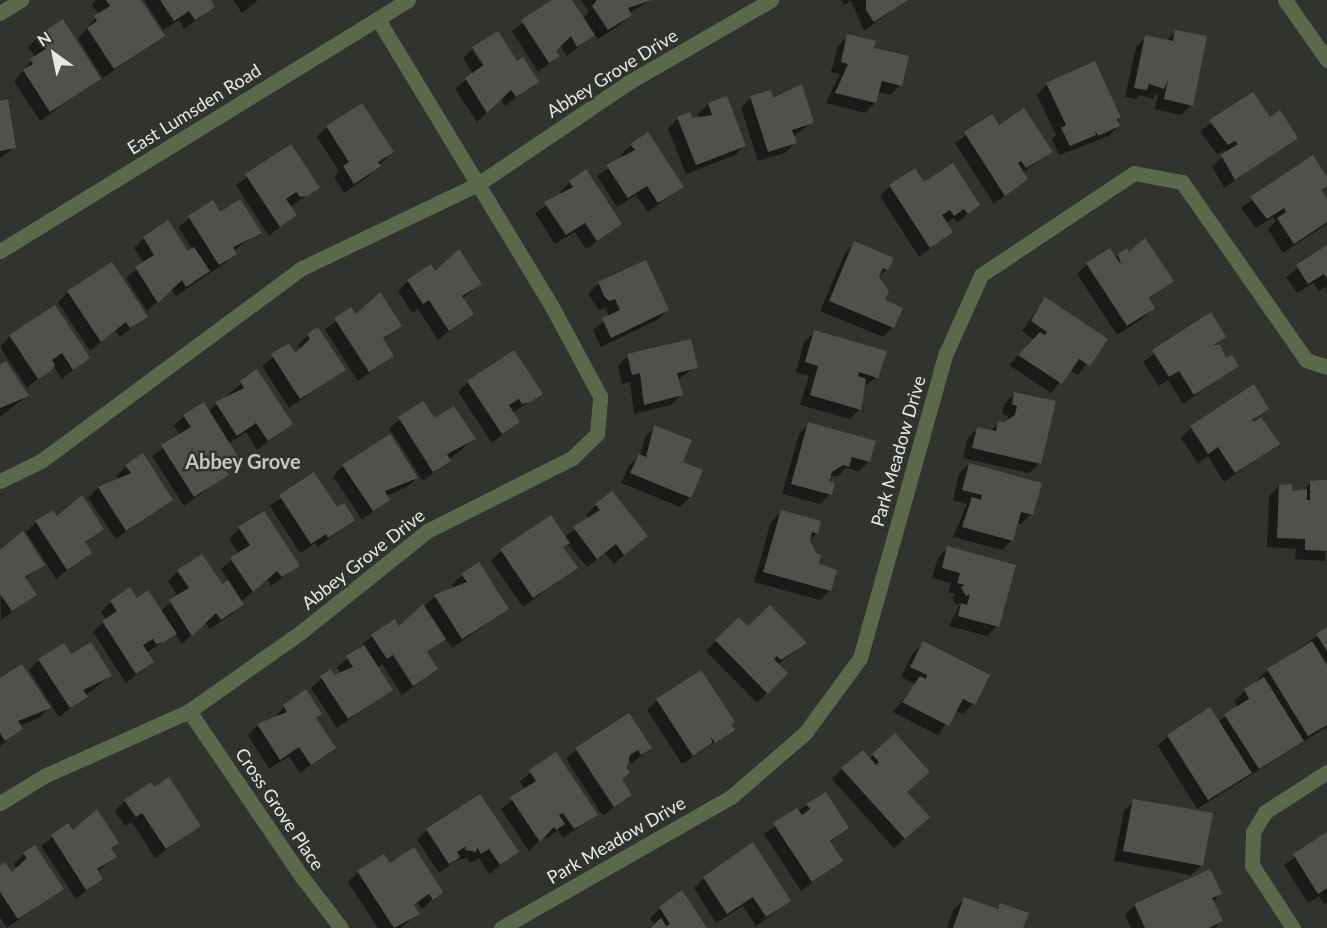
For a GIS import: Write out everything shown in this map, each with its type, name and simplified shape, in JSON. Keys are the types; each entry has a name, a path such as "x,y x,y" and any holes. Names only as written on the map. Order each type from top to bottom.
{"street":[{"path":"0,13 21,0"},
{"name":"East Lumsden Road","path":"0,251 408,0"},
{"name":"Abbey Grove Drive","path":"0,481 41,461 302,268 477,183 629,82 771,0"},
{"path":"1285,0 1327,60"},
{"name":"Abbey Grove Drive","path":"0,803 44,776 189,711 301,632 427,531 572,458 597,434 600,396 551,305 378,19"},
{"name":"Park Meadow Drive","path":"501,928 732,796 805,733 860,658 946,353 981,275 1134,173 1182,182 1306,360 1327,367"},
{"name":"Cross Grove Place","path":"189,711 302,877 341,928"},
{"path":"1293,928 1252,865 1253,832 1265,812 1327,772"}],"building":[{"path":"106,0 141,0 165,36 114,69 87,28 97,21 94,16 110,6"},
{"path":"160,0 211,0 215,7 195,20 189,11 174,21"},
{"path":"552,0 572,0 595,35 577,47 571,36 556,51 560,56 549,63 521,20"},
{"path":"597,0 652,0 628,8 632,15 608,30 592,6"},
{"path":"866,0 908,0 874,22 866,10"},
{"path":"63,19 101,79 50,112 23,70 33,64 30,59 46,49 37,36"},
{"path":"1175,30 1207,36 1193,106 1164,99 1168,80 1164,89 1149,84 1147,90 1134,88 1145,35 1173,41"},
{"path":"498,31 517,61 523,57 539,82 516,97 511,90 487,113 465,78 484,65 472,47"},
{"path":"847,34 876,41 874,48 909,56 902,86 882,81 876,103 835,93 848,64 841,62"},
{"path":"1095,61 1121,118 1117,119 1120,126 1098,136 1095,130 1096,135 1070,146 1061,128 1066,125 1046,83"},
{"path":"802,84 814,123 792,130 797,143 768,152 750,96 771,90 773,98"},
{"path":"1253,92 1270,117 1280,110 1298,138 1235,180 1221,155 1238,144 1235,141 1228,145 1209,120"},
{"path":"727,96 746,146 696,165 677,117 690,112 692,118 712,115 708,103"},
{"path":"8,99 16,148 0,151 0,101"},
{"path":"362,103 394,152 378,162 381,166 354,184 343,166 349,162 326,126"},
{"path":"1024,108 1053,152 1026,168 1021,161 1018,163 1028,179 1005,196 964,132 992,114 999,125"},
{"path":"648,132 684,187 658,203 647,186 628,198 606,165 635,150 630,144"},
{"path":"291,144 320,188 307,196 300,197 296,192 286,199 297,215 280,227 245,174"},
{"path":"1313,155 1327,177 1327,186 1321,190 1327,199 1327,222 1294,244 1277,218 1286,212 1284,208 1267,219 1250,197"},
{"path":"953,163 980,205 968,214 964,209 954,216 950,210 942,215 953,232 930,248 889,185 915,168 924,182"},
{"path":"586,169 622,224 597,241 585,223 566,235 544,202 573,187 569,181"},
{"path":"240,199 262,233 233,247 237,254 219,265 188,216 213,200 220,212"},
{"path":"168,220 188,251 194,247 210,271 186,287 182,280 158,303 135,267 154,255 143,237"},
{"path":"1145,238 1174,281 1149,298 1155,308 1127,326 1086,263 1110,248 1121,265 1118,254 1127,248 1129,252"},
{"path":"854,241 894,258 888,270 883,268 879,277 889,291 885,300 903,308 894,328 829,301"},
{"path":"1327,245 1327,279 1324,274 1308,284 1296,265"},
{"path":"459,249 482,284 462,296 474,314 449,331 429,300 423,304 407,280 431,264 435,271"},
{"path":"646,260 669,310 611,338 602,318 620,310 615,299 609,301 604,296 598,282"},
{"path":"112,262 148,317 130,328 126,322 101,342 67,291"},
{"path":"380,292 402,326 383,338 394,356 369,372 334,318 351,307 356,314"},
{"path":"1045,297 1108,339 1090,366 1079,359 1062,384 1018,355 1040,332 1045,335 1047,332 1031,321"},
{"path":"55,305 90,358 73,370 62,353 52,360 55,365 51,371 38,379 9,335"},
{"path":"1211,312 1226,337 1214,345 1220,345 1226,358 1232,355 1239,366 1194,395 1179,371 1169,377 1152,350"},
{"path":"318,327 346,370 300,399 271,354 289,343 295,353 310,339 307,334"},
{"path":"814,330 887,351 878,378 859,372 858,376 866,379 861,410 810,395 818,366 805,362"},
{"path":"691,339 698,368 677,373 683,395 644,405 640,373 632,375 627,354"},
{"path":"514,350 543,394 530,402 522,404 519,399 509,405 520,422 502,434 467,381"},
{"path":"6,361 29,396 0,408 0,365"},
{"path":"257,369 293,424 268,441 256,423 237,436 215,402 244,388 240,381"},
{"path":"1254,384 1269,409 1252,420 1254,422 1261,417 1280,444 1235,473 1218,447 1208,454 1190,426"},
{"path":"1014,392 1056,401 1041,464 972,448 977,427 996,431 998,421 1004,422 1015,415 1017,406 1012,404"},
{"path":"423,401 435,418 454,406 476,439 447,454 451,461 433,472 398,417"},
{"path":"204,402 238,457 223,466 229,475 194,497 161,445 191,427 183,415"},
{"path":"808,422 876,441 870,462 852,457 849,467 843,465 832,472 829,481 835,483 832,495 791,484"},
{"path":"654,425 692,440 683,462 703,470 691,498 630,473 639,454 646,457"},
{"path":"390,434 418,478 385,491 390,500 373,511 342,465"},
{"path":"143,453 173,500 126,531 98,487 131,473 125,465"},
{"path":"969,463 1042,483 1033,515 1021,512 1013,541 962,527 972,497 981,500 982,495 962,490"},
{"path":"314,472 337,507 344,503 355,520 328,538 326,534 311,544 279,495"},
{"path":"1327,480 1327,551 1305,550 1305,539 1277,538 1279,485 1292,484 1292,491 1307,489 1307,500 1310,500 1310,481"},
{"path":"612,491 648,536 624,555 616,544 597,559 573,527 600,510 595,504"},
{"path":"82,495 104,529 85,542 92,553 67,570 35,521 53,510 57,516"},
{"path":"781,510 821,521 818,534 812,532 810,541 816,553 821,555 819,564 837,570 831,591 763,572"},
{"path":"264,511 300,566 282,577 277,571 253,592 230,558 250,545 238,527"},
{"path":"551,515 570,543 563,547 578,568 533,598 500,549"},
{"path":"23,531 45,565 25,577 37,595 12,611 0,594 0,550"},
{"path":"947,546 1016,565 999,627 958,616 961,603 967,605 970,594 966,596 961,587 965,585 957,583 960,573 942,568"},
{"path":"202,554 222,584 228,580 244,604 221,620 216,613 192,636 169,600 189,588 177,570"},
{"path":"479,562 509,609 462,639 434,595 467,582 461,574"},
{"path":"130,587 137,598 148,590 177,634 164,642 156,644 153,639 143,645 154,662 136,674 102,621 117,611 110,601"},
{"path":"423,604 446,639 427,652 438,669 413,686 393,655 387,659 371,635 395,619 399,626"},
{"path":"770,605 807,643 781,660 777,656 774,659 788,673 768,694 715,640 739,617 748,626"},
{"path":"1327,627 1327,651 1316,634"},
{"path":"923,641 990,675 975,705 963,699 949,726 902,702 920,676 926,679 927,675 910,667"},
{"path":"1312,641 1327,665 1327,725 1308,736 1267,669"},
{"path":"91,642 112,676 83,690 88,697 70,708 38,659 64,643 71,654"},
{"path":"364,645 393,690 348,719 320,676 331,669 334,675 353,667 346,656"},
{"path":"22,664 51,708 18,721 23,729 5,741 0,733 0,678"},
{"path":"701,670 735,722 731,724 735,730 715,743 711,737 712,743 693,756 656,699"},
{"path":"1264,677 1304,741 1259,769 1224,714 1249,699 1244,689"},
{"path":"306,689 322,714 316,718 336,748 311,765 299,747 280,760 257,724 287,712 283,705"},
{"path":"1210,707 1252,773 1208,800 1167,735"},
{"path":"629,713 652,748 641,755 638,750 630,755 627,768 630,773 622,779 632,795 614,807 575,748"},
{"path":"895,733 930,772 907,792 930,817 905,839 841,768 863,750 876,765 879,762 872,754"},
{"path":"556,752 598,815 574,829 563,813 559,815 565,824 556,830 554,827 540,842 510,797 536,781 529,770"},
{"path":"169,777 201,826 166,849 142,813 136,817 124,800 151,782 154,787"},
{"path":"826,792 849,828 830,841 843,861 812,882 773,823 797,808 802,815 810,809 806,804"},
{"path":"480,794 519,852 500,865 489,849 481,854 477,847 476,852 465,850 466,846 457,852 460,857 449,864 426,829"},
{"path":"1133,799 1213,813 1203,866 1123,851"},
{"path":"97,809 119,843 111,848 117,857 97,869 103,879 86,890 51,835 68,823 73,830"},
{"path":"1327,832 1327,888 1318,894 1293,854"},
{"path":"753,842 791,901 766,917 753,897 727,914 703,877"},
{"path":"35,845 64,889 18,919 0,892 0,865 5,862 12,872 27,858 23,853"},
{"path":"414,847 443,892 433,900 429,894 423,898 414,905 420,914 394,928 357,871 384,854 390,863"},
{"path":"1210,869 1222,894 1212,898 1223,921 1209,928 1145,928 1134,904"},
{"path":"682,890 707,928 650,928 661,918 666,926 670,924 659,907"},
{"path":"964,897 998,909 1000,903 1029,913 1023,928 953,928"}],"district":[{"name":"Abbey Grove","path":"243,461"}]}
